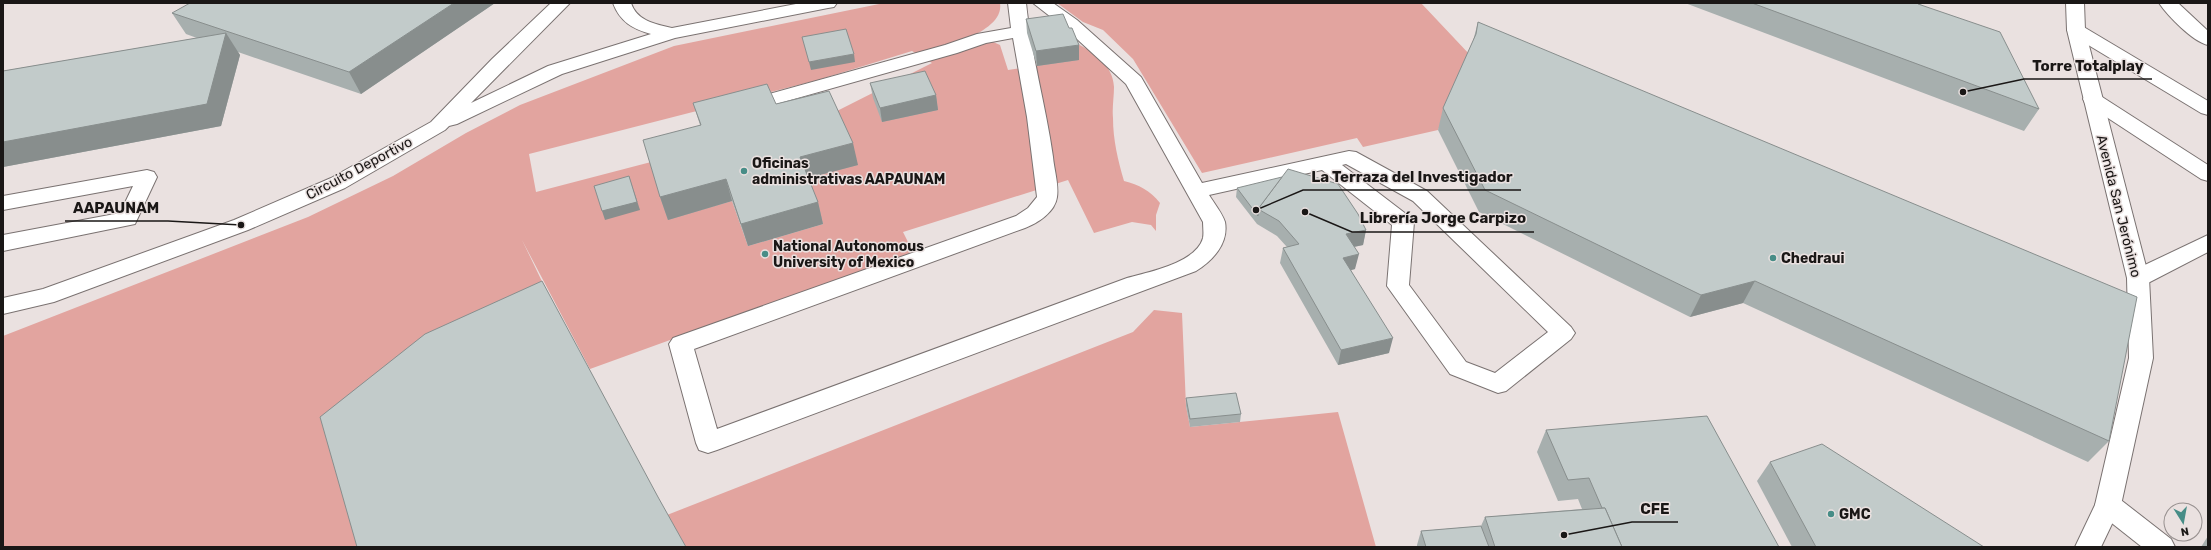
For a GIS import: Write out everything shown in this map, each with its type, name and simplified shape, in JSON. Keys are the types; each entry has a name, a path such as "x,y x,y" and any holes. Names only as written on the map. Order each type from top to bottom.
{"street":[{"name":"Circuito Deportivo","path":"3,306 46,296 241,225 331,186 438,126 498,63 561,3"},
{"path":"622,3 626,14 635,22 646,28 672,33"},
{"path":"438,126 555,70 672,33 828,3"},
{"path":"1016,3 1019,32 1028,69 1041,142 1046,197 1044,205 1033,216 1018,223 681,344 708,443 1135,284 1191,266 1202,258 1209,249 1215,231 1214,222 1134,81 1071,24 1042,3"},
{"name":"Avenida San Jerónimo","path":"2075,3 2076,30 2092,99 2138,278 2141,358 2108,505 2088,547"},
{"path":"2168,3 2184,20 2208,40"},
{"path":"2076,30 2208,109"},
{"path":"751,104 951,49 983,38 1019,32"},
{"path":"2092,99 2208,174"},
{"path":"1196,191 1324,162 1348,157 1420,196 1563,333 1498,384 1458,368 1398,286 1403,222 1324,162"},
{"path":"3,203 148,177 128,219 3,244"},
{"path":"2138,278 2208,243"},
{"path":"3,296 46,296"},
{"path":"2108,505 2162,547"}],"shaded area":[{"path":"884,3 1000,3 1000,9 995,20 990,25 967,39 991,41 1000,45 1008,70 1037,66 1073,42 1087,49 1106,65 1113,79 1114,134 1124,181 1135,184 1144,189 1160,203 1156,215 1156,231 1151,225 1132,222 1094,233 1068,180 903,232 913,252 590,369 522,240 551,300 367,547 3,547 3,336 308,217 393,176 466,133 520,105 674,46","holes":["912,51 932,63 833,113 805,179 823,224 748,246 732,201 668,219 651,162 536,192 529,154 818,80"]},
{"path":"1057,3 1421,3 1471,56 1438,130 1363,147 1357,138 1202,173 1133,59 1103,30 1083,22"},
{"path":"1154,310 1182,313 1186,406 1190,427 1338,412 1376,547 685,547 667,515 1133,332"}],"building":[{"path":"190,3 454,3 349,72 172,13"},
{"path":"1752,3 1919,3 1918,4 2000,32 2039,109"},
{"path":"1063,14 1069,28 1072,28 1079,45 1036,51 1026,19"},
{"name":"Chedraui","path":"1478,22 2137,297 2109,441 1755,281 1701,295 1485,190 1443,108 1476,34"},
{"path":"846,29 854,54 809,62 802,37"},
{"path":"226,33 207,104 3,142 3,71"},
{"path":"925,71 936,95 880,108 870,83"},
{"name":"Oficinas administrativas AAPAUNAM","path":"767,84 776,104 829,91 853,143 800,157 818,202 741,224 726,179 660,197 643,140 701,125 693,103"},
{"path":"1288,169 1338,184 1358,214 1366,230 1346,234 1359,254 1343,258 1393,338 1341,350 1283,248 1299,244 1279,221 1258,209"},
{"path":"629,176 637,202 602,211 594,186"},
{"path":"1282,177 1258,209 1258,216 1237,188"},
{"path":"542,281 686,547 357,547 320,417 425,334"},
{"path":"1236,393 1241,414 1190,419 1186,398"},
{"path":"1707,416 1779,547 1622,547 1605,508 1602,508 1589,478 1568,480 1546,430"},
{"path":"1822,444 1984,547 1816,547 1770,462"},
{"path":"1605,508 1622,547 1495,547 1485,517"},
{"path":"1481,526 1489,547 1426,547 1421,531"}],"place":[{"name":"Torre Totalplay","path":"1963,92"},
{"name":"Oficinas administrativas AAPAUNAM","path":"744,171"},
{"name":"La Terraza del Investigador","path":"1256,210"},
{"name":"Librería Jorge Carpizo","path":"1305,212"},
{"name":"AAPAUNAM","path":"241,225"},
{"name":"National Autonomous University of Mexico","path":"765,254"},
{"name":"Chedraui","path":"1773,258"},
{"name":"GMC","path":"1831,514"},
{"name":"CFE","path":"1564,535"}]}
